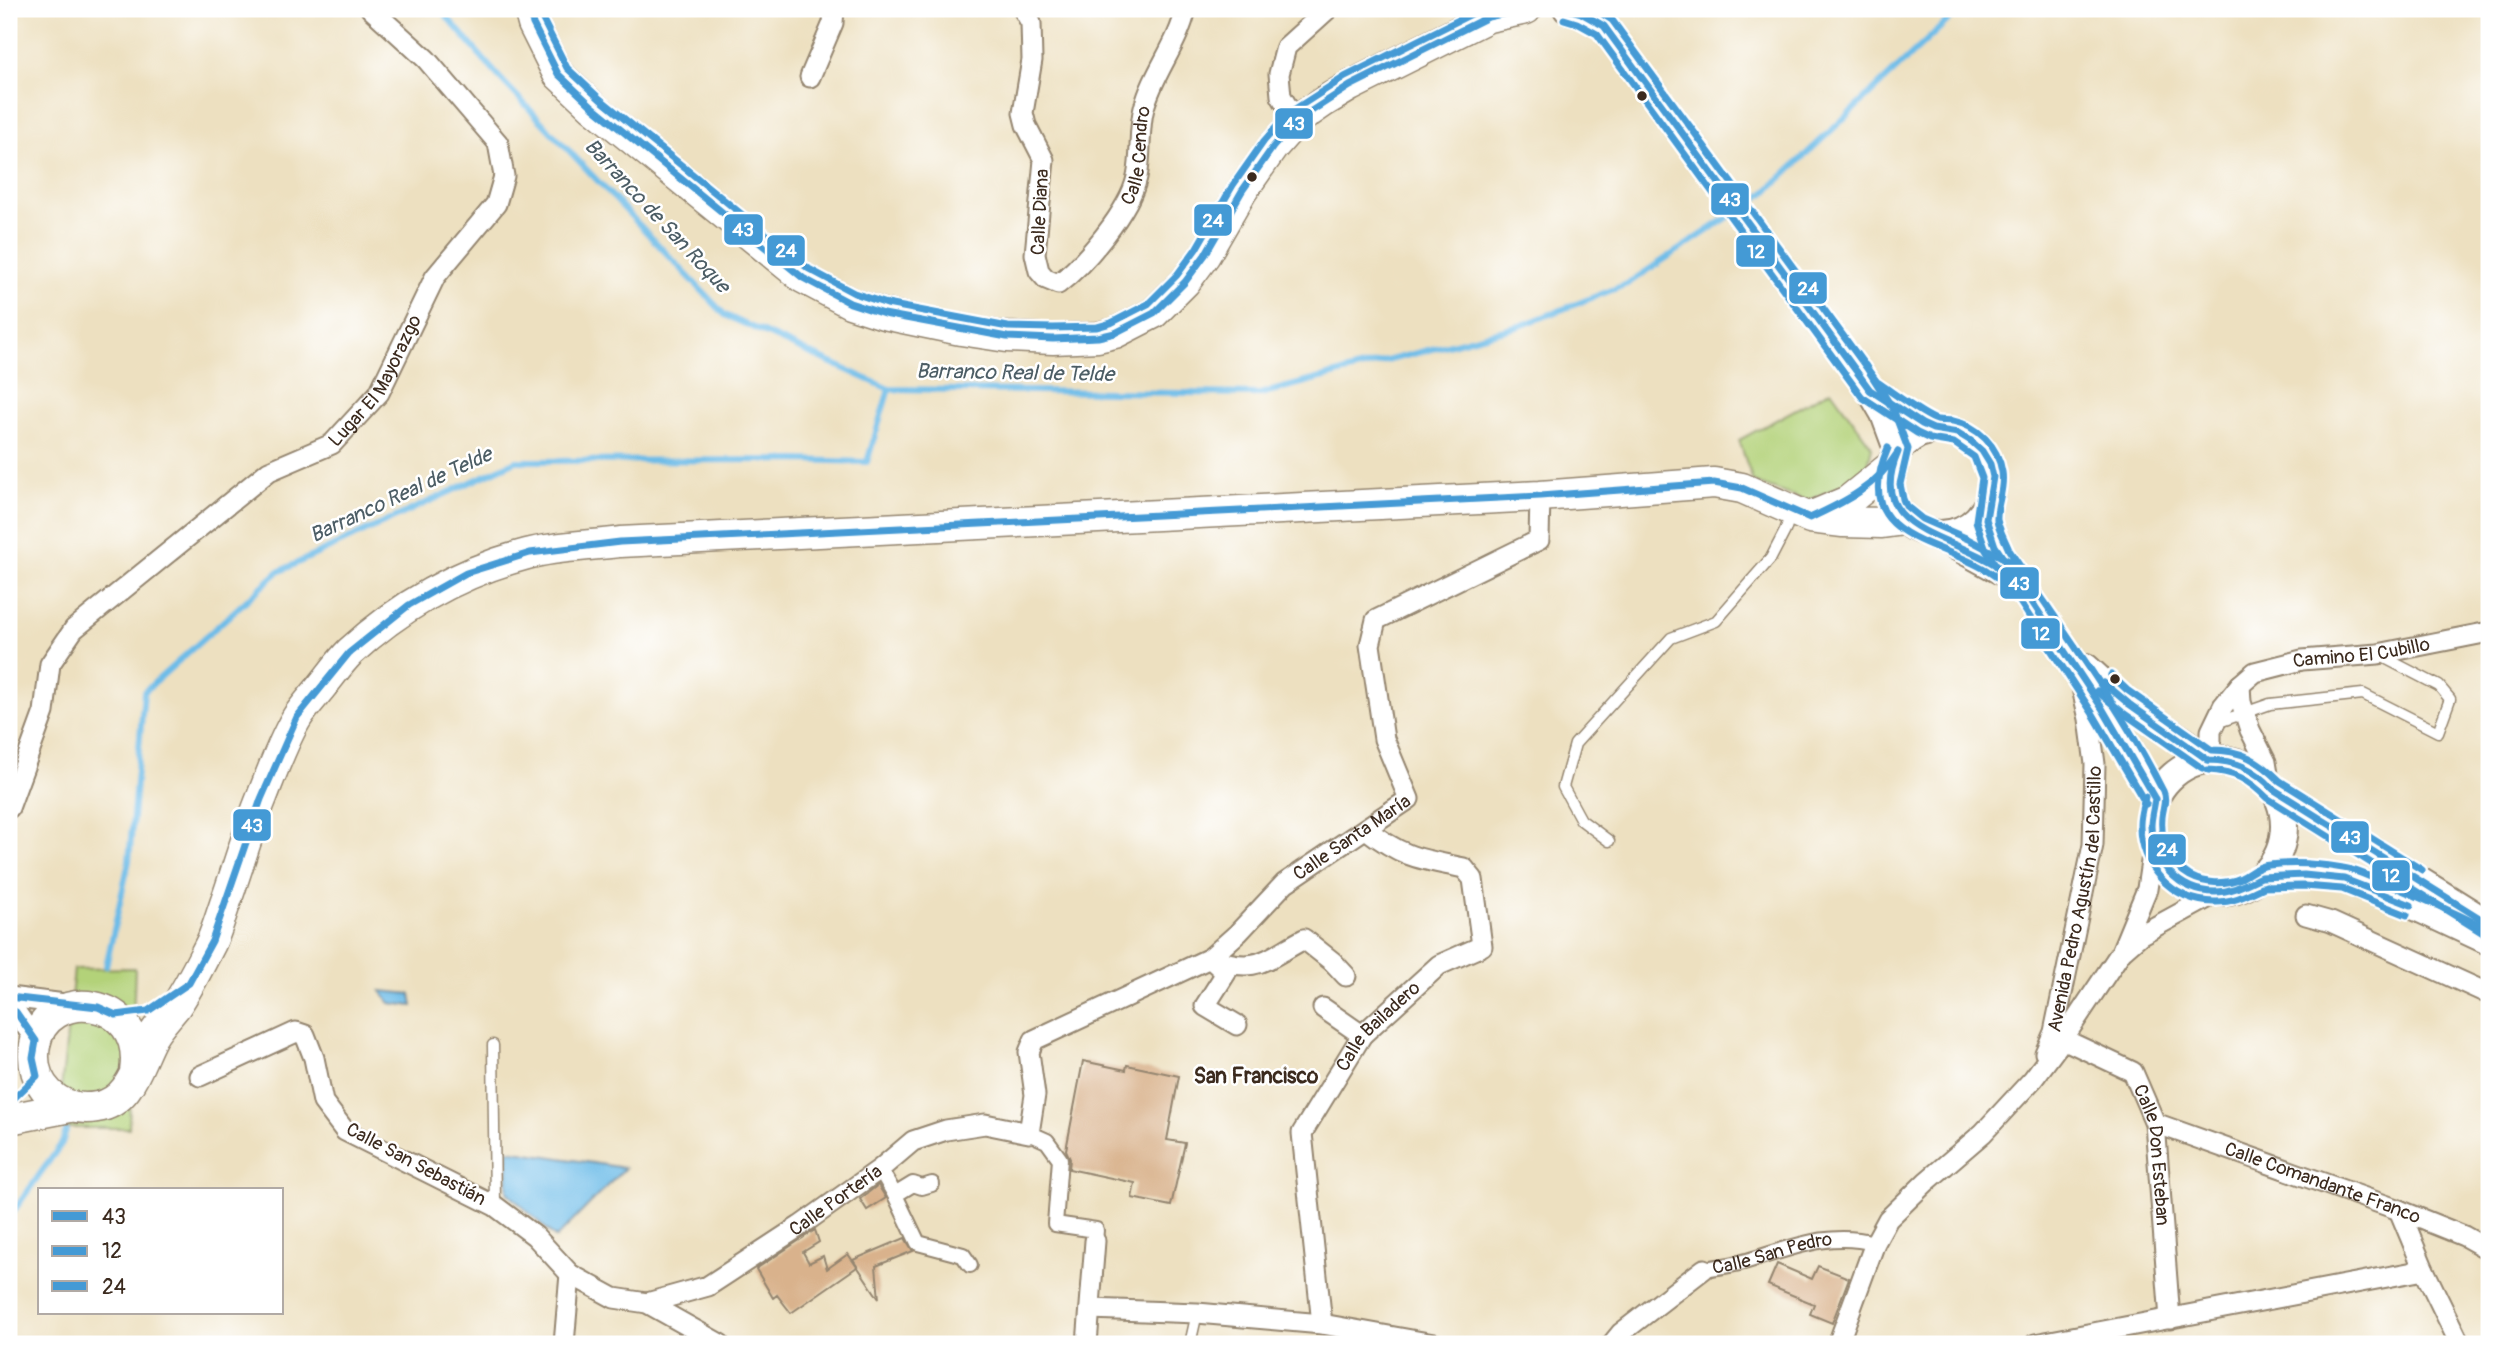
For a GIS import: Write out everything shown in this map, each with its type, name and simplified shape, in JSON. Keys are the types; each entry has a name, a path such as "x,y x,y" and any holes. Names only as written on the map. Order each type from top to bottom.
{"main road":[{"path":"529,9 533,24 558,74 593,107 803,278 850,303 884,314 973,332 1052,340 1115,333 1154,313 1205,255 1242,191 1273,147 1296,121 1350,86 1493,13 1526,9"},
{"path":"1567,9 1600,18 1870,390 1884,414 1894,459 1888,481 1889,496 1895,509 1905,520 1923,531 1934,534 2012,577"},
{"path":"1870,390 1933,430"},
{"path":"1801,514 1848,501 1894,459 1907,441 1920,434 1933,430 1950,430 1978,445 1993,473 1993,489 1986,517 1990,534 2012,577 2061,645 2140,770 2155,799"},
{"path":"9,1119 70,1107 102,1107 116,1099 128,1087 153,1035 177,1004 212,940 261,799 297,717 349,653 408,605 466,573 530,553 620,542 1541,496 1714,483 1742,488 1801,514 1843,522 1882,523 1905,520"},
{"path":"1934,534 1950,534 1966,528 1979,518 1988,505"},
{"path":"2061,645 2120,698 2209,760"},
{"path":"2272,788 2281,807 2284,825 2281,845 2274,862 2261,877 2233,892 2217,893 2197,890 2178,881 2163,867 2150,832 2150,815 2155,799 2168,780 2186,766 2209,760 2227,760 2244,765 2272,788 2489,925"},
{"path":"2261,877 2304,875 2344,878 2407,903 2489,942"},
{"path":"116,1015 148,1011 189,983"},
{"path":"70,1107 50,1095 37,1076 33,1059 36,1041 44,1025 59,1012 78,1006 98,1007 116,1015 127,1027 134,1041 137,1057 135,1072"},
{"path":"9,1103 37,1076"}],"street":[{"name":"Lugar El Mayorazgo","path":"9,808 44,712 50,664 74,629 269,471 332,444 379,393 435,277 496,204 503,176 498,143 426,59 371,9"},
{"path":"810,76 833,23 834,9"},
{"name":"Calle Diana","path":"1023,9 1031,23 1032,60 1023,113 1026,125 1044,160 1035,254 1039,271 1046,279 1058,284"},
{"name":"Calle Cendro","path":"1058,284 1070,276 1102,240 1137,179 1144,106 1177,40 1186,9"},
{"path":"1296,121 1281,96 1279,74 1286,47 1328,9"},
{"name":"Calle Santa María","path":"1029,1133 1035,1095 1029,1052 1034,1040 1210,958 1238,933 1284,883 1409,799 1384,739 1370,645 1376,620 1539,540 1541,496"},
{"name":"Camino El Cubillo","path":"2209,760 2211,731 2223,706 2255,672 2302,660 2378,654 2489,632"},
{"name":"Avenida Pedro Agustín del Castillo","path":"2033,1079 2054,1032 2092,845 2095,764 2080,676"},
{"path":"2240,685 2249,730 2266,762 2272,788"},
{"name":"Calle Bailadero","path":"1322,1324 1302,1133 1362,1035 1439,965 1482,946 1473,879 1464,868 1408,856 1389,847 1366,829"},
{"name":"Avenida Pedro Agustín del Castillo","path":"1838,1344 1875,1243 1888,1219 1983,1133 2033,1079 2121,952 2147,889 2154,848"},
{"name":"Avenida Pedro Agustín del Castillo","path":"2121,952 2140,935 2217,893"},
{"path":"2306,915 2331,922 2489,994"},
{"path":"1210,958 1232,966 1255,966 1304,939 1346,975"},
{"path":"1210,958 1226,973 1205,1006 1237,1026"},
{"path":"9,997 78,1006"},
{"path":"1323,1008 1362,1035"},
{"path":"9,1009 16,1012 36,1041"},
{"name":"Calle San Sebastián","path":"200,1076 276,1039 296,1032 305,1035 314,1058 323,1102 345,1131 495,1206 536,1236 570,1274 614,1298 647,1303"},
{"name":"Calle Don Esteban","path":"2063,1039 2133,1072 2155,1123 2170,1319"},
{"name":"Calle Comandante Franco","path":"2155,1123 2399,1210 2464,1236 2489,1250"},
{"name":"Calle Portería","path":"647,1303 708,1286 800,1226 880,1169 913,1141 946,1130 985,1124 1029,1133"},
{"path":"1029,1133 1047,1141 1059,1159 1055,1224 1096,1230 1087,1344"},
{"path":"880,1169 918,1243 963,1255 970,1265"},
{"path":"895,1195 913,1184 922,1187 932,1184"},
{"path":"2399,1210 2424,1270 2460,1344"},
{"name":"Calle San Pedro","path":"1612,1344 1621,1333 1704,1269 1743,1262 1818,1240 1854,1238 1875,1243"},
{"path":"2035,1344 2424,1270"},
{"path":"564,1344 570,1274"},
{"path":"647,1303 720,1344"},
{"path":"1090,1309 1197,1313 1322,1324 1434,1344"}],"lane":[{"path":"1609,841 1581,820 1563,787 1575,744 1671,638 1716,621 1771,558 1785,531 1801,514"},
{"path":"2215,723 2270,704 2363,694 2438,732 2450,699 2439,686 2378,654"},
{"name":"Calle San Sebastián","path":"492,1045 495,1206"},
{"path":"1190,1344 1197,1313"}],"green space":[{"path":"1831,390 1872,447 1866,474 1808,501 1753,482 1739,440"},
{"path":"135,968 129,1128 57,1128 74,969"}],"water":[{"path":"381,991 411,994 413,1006 390,1003"},
{"path":"508,1150 625,1168 556,1238 507,1192"}],"building":[{"path":"1083,1061 1126,1070 1127,1065 1179,1076 1167,1140 1185,1143 1171,1206 1132,1198 1135,1183 1069,1169 1070,1159 1066,1150"},
{"path":"878,1185 886,1198 867,1210 860,1199"},
{"path":"815,1230 819,1242 803,1252 809,1263 823,1256 827,1269 848,1254 857,1267 791,1313 777,1295 773,1298 756,1269"},
{"path":"905,1238 913,1251 876,1266 879,1299 853,1260"},
{"path":"1777,1264 1812,1279 1818,1266 1849,1278 1832,1323 1810,1314 1814,1304 1768,1285"}],"waterway":[{"name":"Barranco Real de Telde","path":"440,9 499,77 725,315 889,389 1260,394 1520,326 1627,284 1733,214"},
{"name":"Barranco Real de Telde","path":"1745,206 1767,191 1960,9"},
{"name":"Barranco Real de Telde","path":"106,966 129,861 144,692 278,572 516,461 867,462 889,389"},
{"name":"Barranco Real de Telde","path":"9,1215 62,1143 66,1131"}],"transit line":[{"name":"43","path":"529,9 533,24 558,74 593,107 803,278 850,303 884,314 1007,337 1053,339 1098,337 1115,333 1154,313 1185,282 1205,255 1242,191 1273,147 1296,121 1350,86 1488,17 1526,9"},
{"name":"24","path":"540,9 567,68 600,99 809,269 854,293 887,304 1008,327 1053,328 1097,327 1111,323 1148,304 1177,275 1196,249 1233,185 1264,141 1289,113 1345,77 1481,9"},
{"name":"43","path":"1567,9 1581,13 1604,26 1870,390 1922,424 1933,429 1958,433 1982,451 1990,464 1993,477 1986,519 1995,546 2102,708 2155,799"},
{"name":"24","path":"1595,9 1612,20 1877,382 1931,418 1971,427 1991,446 2002,472 1997,520 2002,535 2009,550 2109,698 2163,791 2164,842 2176,865 2190,876 2215,883 2235,880 2269,865 2306,864 2348,869 2423,899 2489,930"},
{"name":"12","path":"1564,19 1597,34 1862,397 1917,433 1930,439 1954,443 1974,457 1982,478 1976,521 1986,550 2093,714 2146,804"},
{"name":"24","path":"1865,365 1893,409 1908,449 1900,484 1906,506 1922,519 2011,562 2022,571 2034,588"},
{"name":"12","path":"1888,448 1878,484 1883,509 1898,527 1998,578 2015,599"},
{"name":"43","path":"1898,452 1890,483 1895,506 1911,523 1985,559 2008,574 2024,594"},
{"name":"43","path":"9,997 98,1007 116,1015 148,1011 189,983 212,941 261,799 297,717 349,653 409,605 466,573 530,553 620,542 1540,496 1714,483 1742,488 1810,518 1848,499 1870,484 1898,452"},
{"name":"24","path":"2111,675 2127,690 2212,750 2241,754 2257,762 2280,781 2422,870"},
{"name":"43","path":"2104,683 2208,760"},
{"name":"12","path":"2097,691 2122,712 2202,768"},
{"name":"43","path":"2208,760 2236,764 2252,771 2273,789 2489,924"},
{"name":"12","path":"2208,770 2226,772 2247,781 2267,798 2483,933"},
{"name":"12","path":"2145,797 2140,824 2145,854 2152,867 2172,888 2199,900 2221,902 2266,886"},
{"name":"43","path":"2155,799 2151,823 2156,851 2162,862 2179,880 2202,891 2221,892 2261,877"},
{"name":"43","path":"2261,877 2304,875 2344,879 2411,905"},
{"name":"12","path":"2261,887 2342,889 2407,915"},
{"name":"43","path":"9,1009 16,1012 36,1041 33,1058 37,1076 9,1103"}],"district":[{"name":"San Francisco","path":"1256,1076"}],"water label":[{"name":"Barranco de San Roque","path":"657,216"}]}
